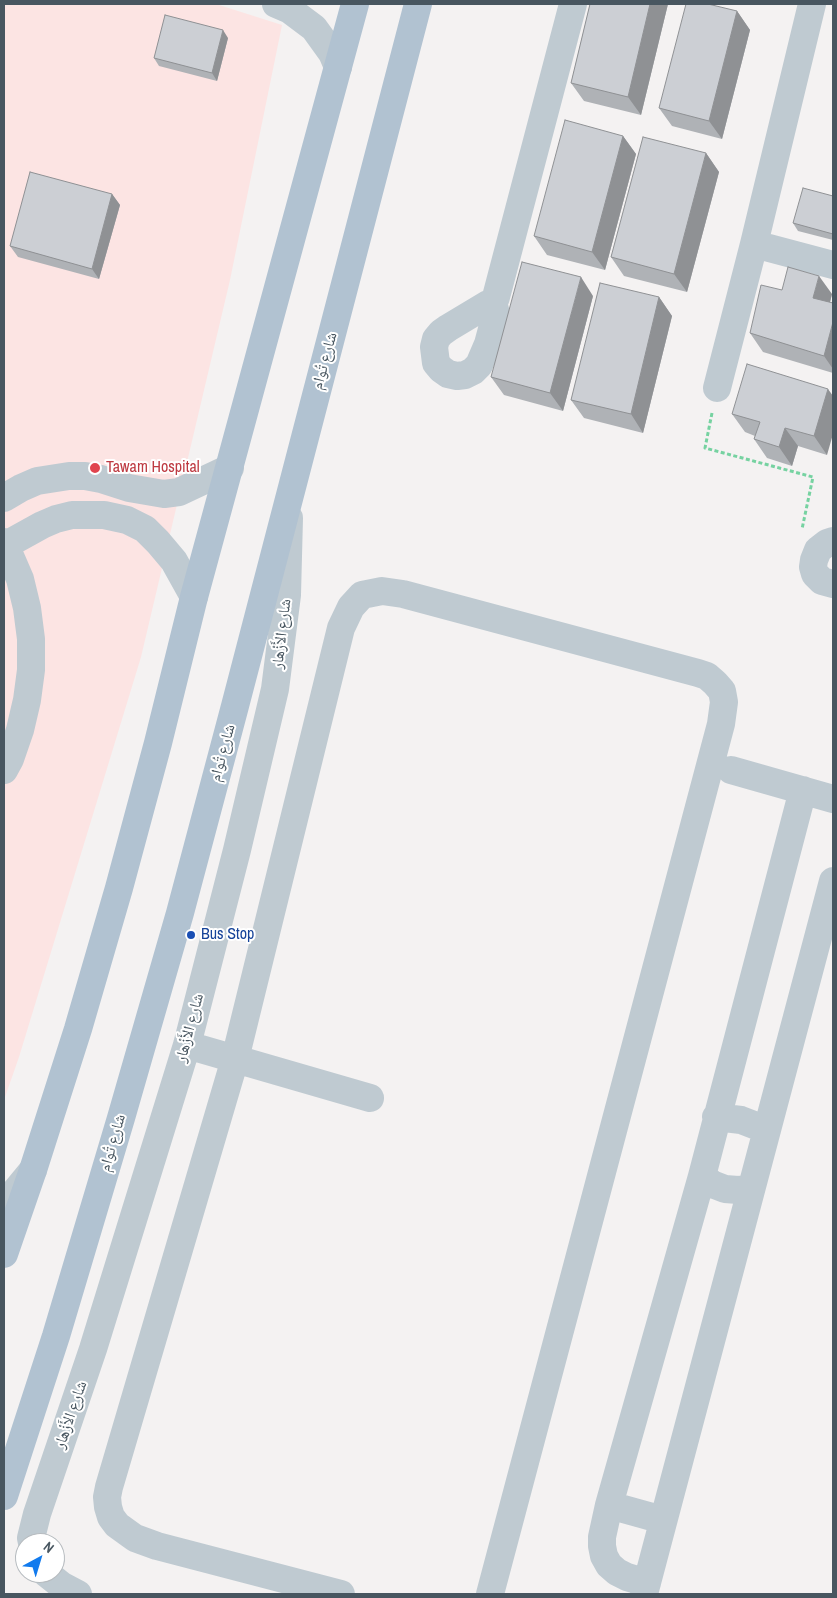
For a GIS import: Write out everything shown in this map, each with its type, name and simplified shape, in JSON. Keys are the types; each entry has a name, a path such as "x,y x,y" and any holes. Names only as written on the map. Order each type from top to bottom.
{"main road":[{"path":"4,1254 78,1029 119,888 158,743 194,596 355,4"},
{"name":"شارع تُوام","path":"4,1496 56,1336 182,903 418,4"}],"street":[{"path":"276,4 290,10 314,28 332,53 338,67"},
{"path":"493,305 573,4"},
{"path":"717,388 812,4"},
{"path":"754,244 833,265"},
{"path":"4,498 21,488 38,482 69,476 85,476 129,488 164,494 179,492 230,468"},
{"name":"شارع الأَزْهار","path":"32,1533 93,1349 186,1045 238,850 275,689 287,595 289,499"},
{"path":"4,770 20,730 27,700 31,662 31,639 27,608 20,578 4,544 56,519 72,515 104,515 127,520 145,529 158,542 174,561 194,596"},
{"path":"826,546 814,560 815,574 822,581 833,584"},
{"path":"341,1594 146,1543 135,1538 117,1525 111,1517 107,1497 235,1059 341,628 351,607 362,596 375,592 389,591 698,672 707,676 722,691 724,702 721,724 490,1594"},
{"path":"731,770 833,799"},
{"path":"803,790 702,1176 609,1505 602,1537 604,1556 609,1565 617,1572 646,1588 833,881"},
{"path":"186,1045 370,1098"},
{"path":"716,1117 741,1120 767,1130"},
{"path":"4,1205 33,1170"},
{"path":"702,1176 712,1184 725,1189 751,1189"},
{"path":"609,1505 663,1520"},
{"path":"58,1583 78,1594"}],"path":[{"path":"717,388 705,448 813,477 801,534 802,540 806,546 812,549 826,546"}],"shaded area":[{"name":"Tawam Hospital","path":"4,4 216,4 282,25 230,280 141,657 19,1057 4,1100"}],"building":[{"path":"590,4 650,4 628,97 571,83"},
{"path":"686,4 708,4 737,11 709,121 659,108"},
{"path":"165,15 223,30 212,73 154,58"},
{"path":"565,120 623,136 592,252 534,236"},
{"path":"643,137 706,153 674,274 611,257"},
{"path":"30,172 112,194 92,269 10,246"},
{"path":"803,188 833,196 833,234 793,223"},
{"path":"522,262 581,277 550,393 491,377"},
{"path":"788,267 819,276 813,298 833,303 833,322 824,356 750,333 761,285 782,290"},
{"path":"600,283 659,297 631,414 571,400"},
{"path":"747,364 828,389 814,436 785,428 779,447 754,439 760,422 732,414"}],"place":[{"name":"Tawam Hospital","path":"95,468"},
{"name":"Bus Stop","path":"191,935"}]}
